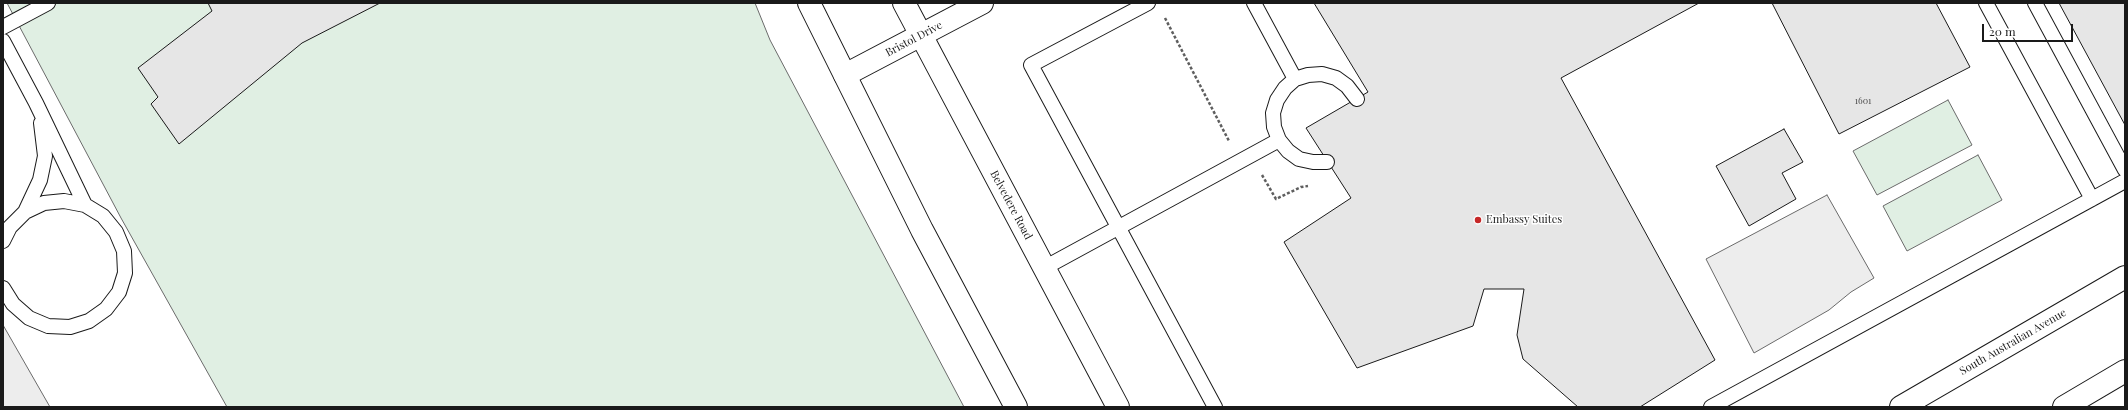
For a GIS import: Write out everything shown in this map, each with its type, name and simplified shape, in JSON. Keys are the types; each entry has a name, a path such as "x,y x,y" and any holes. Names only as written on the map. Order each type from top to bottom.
{"main road":[{"path":"809,3 922,230 1016,407"},
{"name":"Belvedere Road","path":"904,3 1118,407"},
{"name":"Bristol Drive","path":"845,75 982,3"},
{"name":"South Australian Avenue","path":"1901,407 2125,277"},
{"path":"2064,407 2125,371"}],"lane":[{"path":"3,27 48,3"},
{"path":"1148,3 1031,65 1215,407"},
{"path":"1254,3 1295,79"},
{"path":"1986,3 2092,199"},
{"path":"2035,3 2125,170"},
{"path":"3,41 36,103 85,205"},
{"path":"1327,162 1313,162 1299,159 1288,151 1279,140 1274,127 1273,113 1277,100 1285,88 1295,79 1308,75 1322,74 1336,78 1347,86 1357,99"},
{"path":"25,212 40,180 45,156 44,137 36,103"},
{"path":"1044,268 1279,140"},
{"path":"1711,407 2125,181"},
{"path":"3,241 10,227 25,212 44,203 64,201 85,205 103,216 116,232 124,251 125,272 119,292 106,309 89,321 70,327 48,326 29,318 13,304 3,288"}],"path":[{"path":"1163,14 1230,142 1264,177 1276,199 1301,187 1316,186"}],"green space":[{"path":"7,3 755,3 770,40 964,407 227,407 121,218"},
{"path":"1948,100 1972,145 1877,195 1853,151"},
{"path":"1978,155 2002,200 1907,251 1883,206"}],"shaded area":[{"path":"1827,195 1874,278 1851,292 1829,310 1754,353 1706,259"},
{"path":"3,325 50,407 3,407"}],"building":[{"path":"208,3 380,3 302,43 179,144 151,104 158,97 138,68 212,11"},
{"name":"Embassy Suites","path":"1314,3 1699,3 1561,78 1715,360 1640,407 1578,407 1523,359 1517,335 1524,289 1484,289 1473,326 1357,368 1284,242 1351,198 1306,128 1368,92"},
{"path":"1772,3 1936,3 1970,67 1839,134"},
{"path":"2059,3 2125,3 2125,125"},
{"path":"1784,129 1803,162 1782,173 1796,199 1749,226 1716,166"}],"place":[{"name":"Embassy Suites","path":"1478,220"}]}
